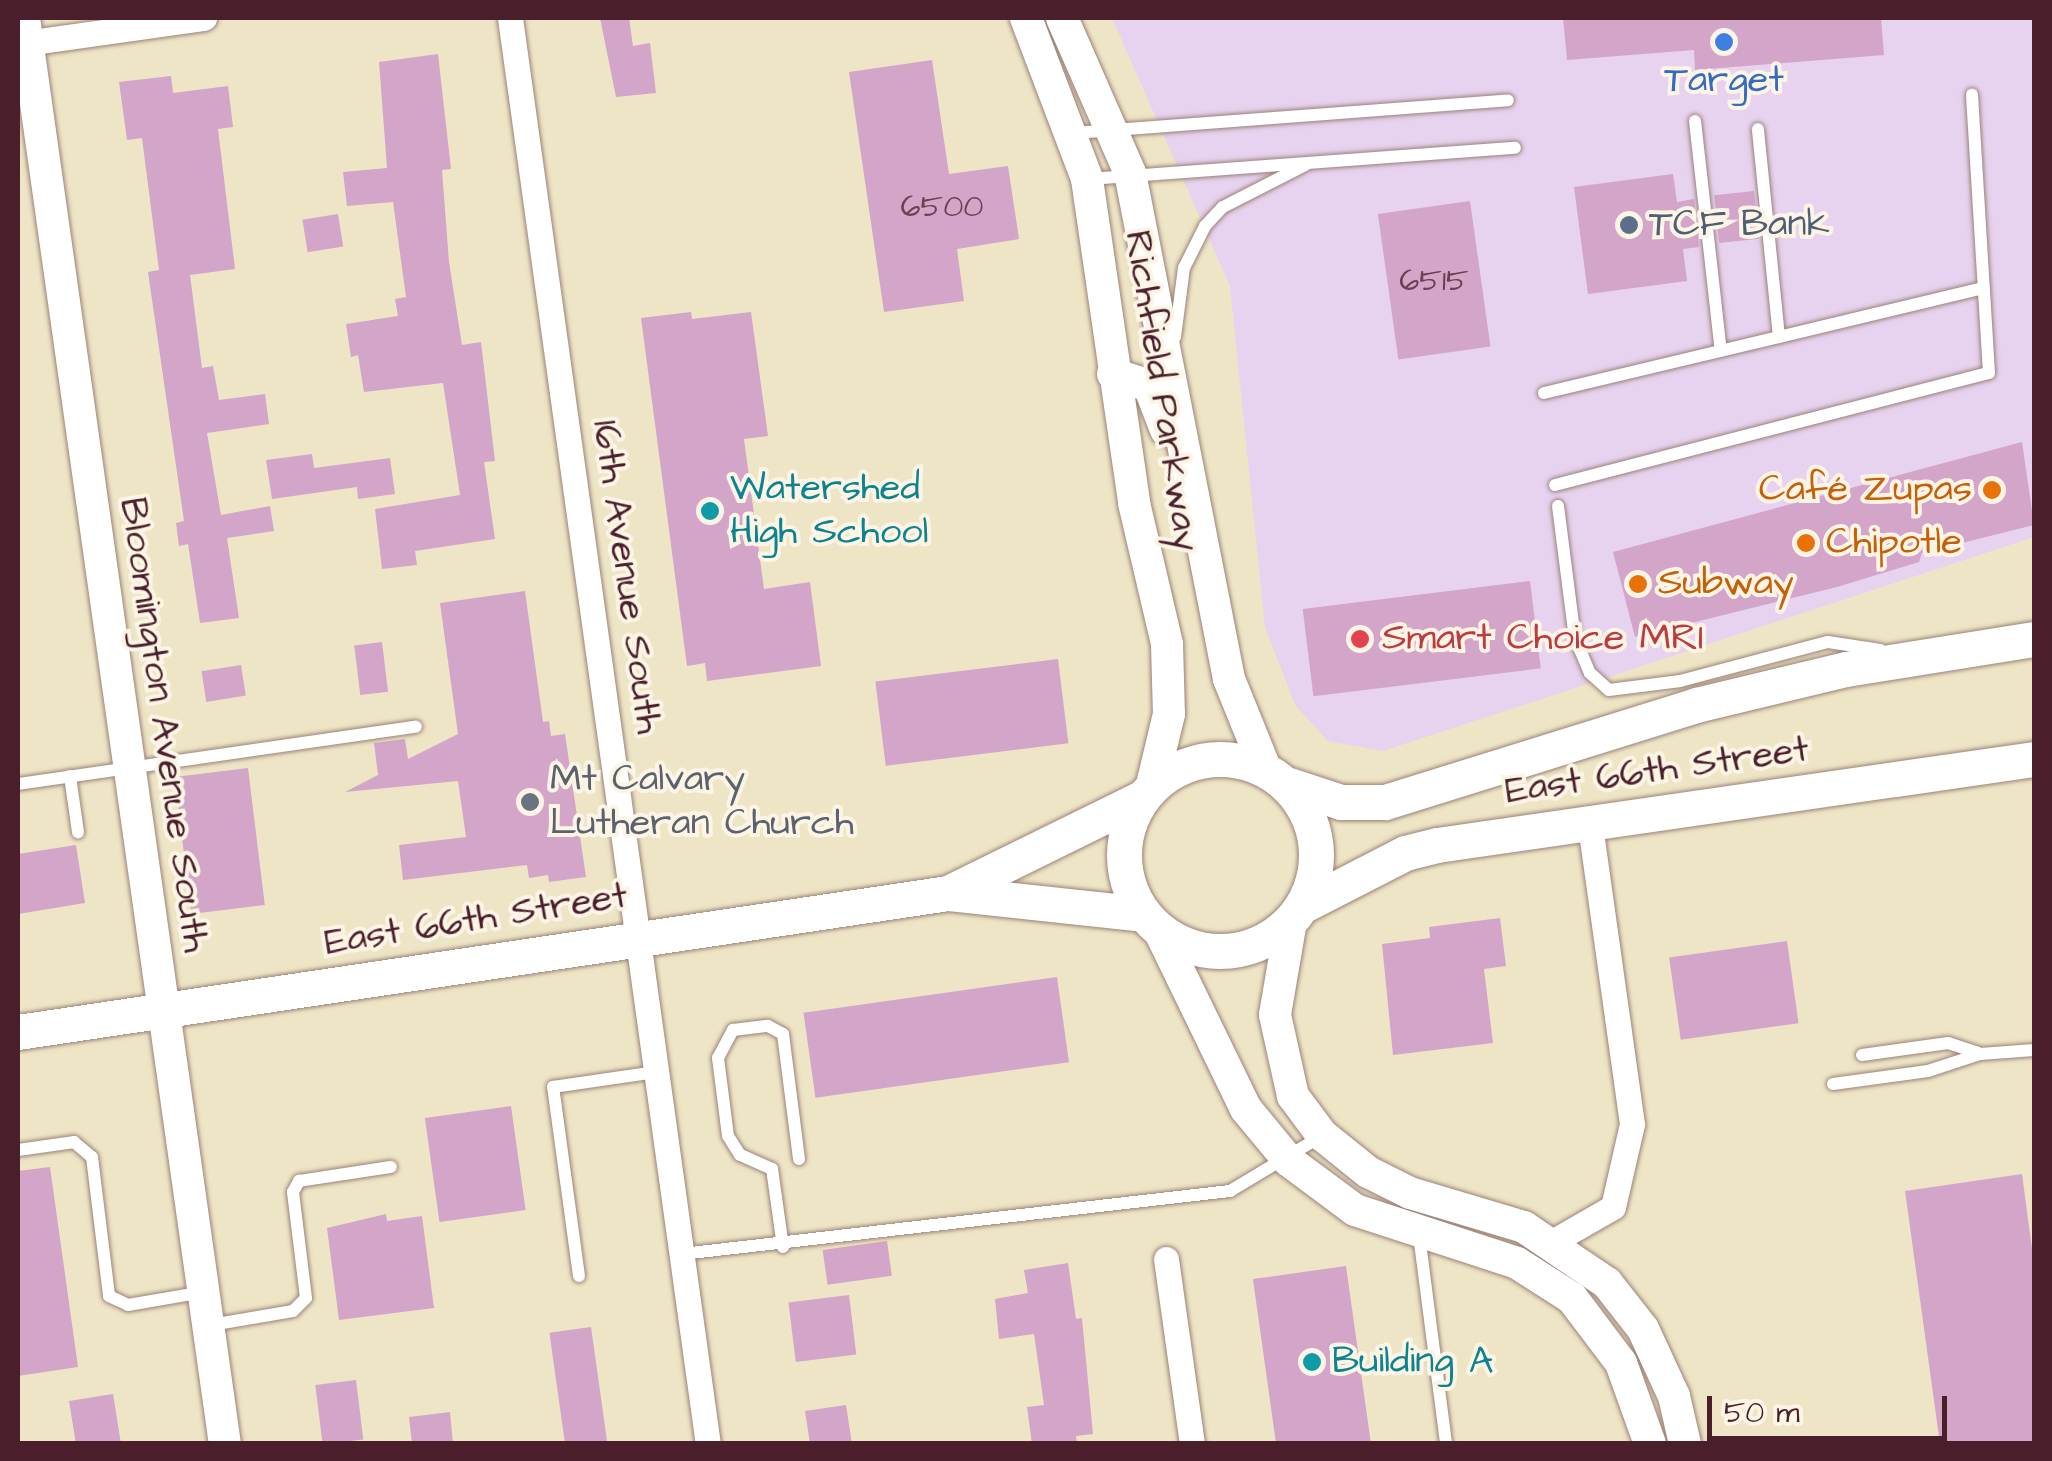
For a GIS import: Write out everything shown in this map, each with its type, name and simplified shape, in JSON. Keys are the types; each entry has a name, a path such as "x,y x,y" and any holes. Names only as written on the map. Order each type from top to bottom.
{"main road":[{"name":"East 66th Street","path":"1277,777 1341,802 1385,802 1696,705 1922,656 2034,639"},
{"path":"1206,759 1277,777 1308,812 1317,843 1316,875 1298,913 1242,949 1184,945 1152,922 1123,857 1147,792 1206,759"},
{"name":"East 66th Street","path":"1298,913 1405,853 2034,759"},
{"name":"East 66th Street","path":"948,892 1147,792"},
{"name":"East 66th Street","path":"18,1032 948,892 1152,922"}],"street":[{"path":"23,35 204,18"},
{"name":"16th Avenue South","path":"510,18 708,1444"},
{"name":"Richfield Parkway","path":"1026,18 1074,132 1087,180 1114,374 1170,671 1169,714 1147,792"},
{"name":"Richfield Parkway","path":"1062,18 1130,173 1229,679 1277,777"},
{"name":"Bloomington Avenue South","path":"23,35 225,1444"},
{"path":"1114,374 1149,386 1203,543"},
{"path":"1552,1242 1613,1207 1632,1124 1590,824"},
{"path":"1298,913 1275,1015 1294,1096 1322,1135 1368,1172 1410,1193 1552,1242 1607,1284 1643,1329 1674,1396 1685,1444"},
{"path":"1152,922 1246,1109 1289,1161 1355,1210 1517,1263 1572,1298 1621,1363 1650,1444"},
{"path":"1166,1260 1192,1444"}],"lane":[{"path":"1555,485 1989,373 1972,95"},
{"path":"1074,132 1508,100"},
{"path":"1694,121 1721,351"},
{"path":"1758,129 1780,336"},
{"path":"1087,180 1130,173 1515,148"},
{"path":"1172,374 1180,288 1206,226 1234,200 1313,162"},
{"path":"1544,394 1983,288"},
{"path":"1558,506 1575,638 1590,674 1609,690 1680,681 1828,642 1922,656"},
{"path":"18,784 416,728"},
{"path":"70,776 78,832"},
{"path":"783,1247 772,1168 740,1155 728,1136 718,1058 733,1030 768,1026 783,1034 799,1159"},
{"path":"1862,1055 1948,1043 1980,1054"},
{"path":"1833,1084 1928,1070 1980,1054 2034,1050"},
{"path":"579,1276 552,1087 656,1072"},
{"path":"682,1254 783,1247 1230,1191 1289,1161 1322,1135"},
{"path":"18,1150 74,1142 92,1157 109,1296 128,1304 203,1292"},
{"path":"208,1325 293,1311 306,1298 292,1192 300,1181 391,1168"},
{"path":"1419,1234 1446,1444"}],"shaded area":[{"path":"1112,18 2034,18 2034,537 1383,751 1328,741 1295,705 1265,627 1230,286"}],"building":[{"path":"600,18 629,18 633,46 650,43 656,93 616,97"},
{"name":"Target","path":"1563,18 1881,18 1884,55 1695,70 1694,50 1567,60"},
{"path":"438,54 451,169 442,170 449,262 462,345 481,342 495,461 484,462 495,539 415,551 417,565 382,569 375,509 460,495 443,383 364,392 358,355 351,357 346,324 398,316 395,299 406,297 393,202 347,206 343,172 387,168 379,62"},
{"path":"932,60 949,174 1008,166 1019,239 957,249 964,301 884,312 849,72"},
{"path":"171,76 173,93 228,86 233,127 218,129 235,269 190,275 202,368 213,366 219,400 265,394 269,424 207,433 221,515 270,506 274,531 227,538 239,618 200,623 188,544 179,546 176,523 184,521 148,272 159,270 142,138 127,140 119,82"},
{"name":"TCF Bank","path":"1673,174 1677,202 1694,199 1699,247 1683,249 1687,281 1588,294 1574,187"},
{"path":"1754,191 1759,239 1719,243 1714,195"},
{"path":"1470,201 1490,347 1398,360 1378,214"},
{"path":"338,214 343,247 308,252 302,220"},
{"name":"Watershed High School","path":"691,312 692,319 751,312 768,436 744,439 764,589 810,582 821,666 707,681 705,663 687,666 641,318"},
{"path":"2022,442 2034,525 1922,553 1919,562 1837,587 1635,637 1613,552"},
{"path":"312,454 314,468 390,458 395,494 358,499 357,487 272,499 266,460"},
{"path":"1530,581 1541,668 1313,696 1303,609"},
{"path":"525,591 543,722 549,721 551,736 565,734 586,877 549,882 548,875 529,878 527,865 403,880 399,845 466,837 458,781 345,792 378,775 374,743 405,739 408,759 458,734 440,603"},
{"path":"382,642 388,692 360,695 354,645"},
{"path":"1058,659 1068,743 886,766 875,681"},
{"path":"241,665 246,696 206,702 201,671"},
{"path":"248,768 265,905 191,914 175,777"},
{"path":"76,845 85,903 18,914 18,854"},
{"path":"1500,918 1506,966 1484,969 1493,1043 1393,1055 1382,944 1430,938 1429,927"},
{"path":"1787,941 1799,1023 1681,1040 1669,958"},
{"path":"1057,977 1069,1062 815,1098 803,1013"},
{"path":"511,1106 526,1210 439,1222 425,1118"},
{"path":"50,1167 78,1367 18,1376 18,1171"},
{"path":"2022,1174 2034,1264 2034,1444 1940,1444 1905,1191"},
{"path":"386,1214 387,1221 422,1216 434,1308 339,1320 327,1228"},
{"path":"887,1241 892,1276 828,1285 823,1250"},
{"path":"1068,1263 1076,1319 1082,1318 1093,1434 1076,1436 1077,1444 1032,1444 1027,1407 1044,1405 1034,1334 999,1339 995,1299 1028,1293 1024,1270"},
{"name":"Building A","path":"1346,1266 1371,1444 1276,1444 1253,1279"},
{"path":"849,1295 856,1355 796,1362 788,1302"},
{"path":"591,1327 607,1444 565,1444 549,1333"},
{"path":"356,1380 363,1440 323,1444 315,1385"},
{"path":"113,1394 121,1444 76,1444 69,1401"},
{"path":"846,1405 852,1444 810,1444 805,1411"},
{"path":"450,1412 453,1444 412,1444 409,1417"}],"place":[{"name":"Target","path":"1724,42"},
{"name":"TCF Bank","path":"1629,225"},
{"name":"Café Zupas","path":"1992,490"},
{"name":"Watershed High School","path":"710,511"},
{"name":"Chipotle","path":"1806,543"},
{"name":"Subway","path":"1638,584"},
{"name":"Smart Choice MRI","path":"1360,639"},
{"name":"Mt Calvary Lutheran Church","path":"530,802"},
{"name":"Building A","path":"1312,1362"}]}
